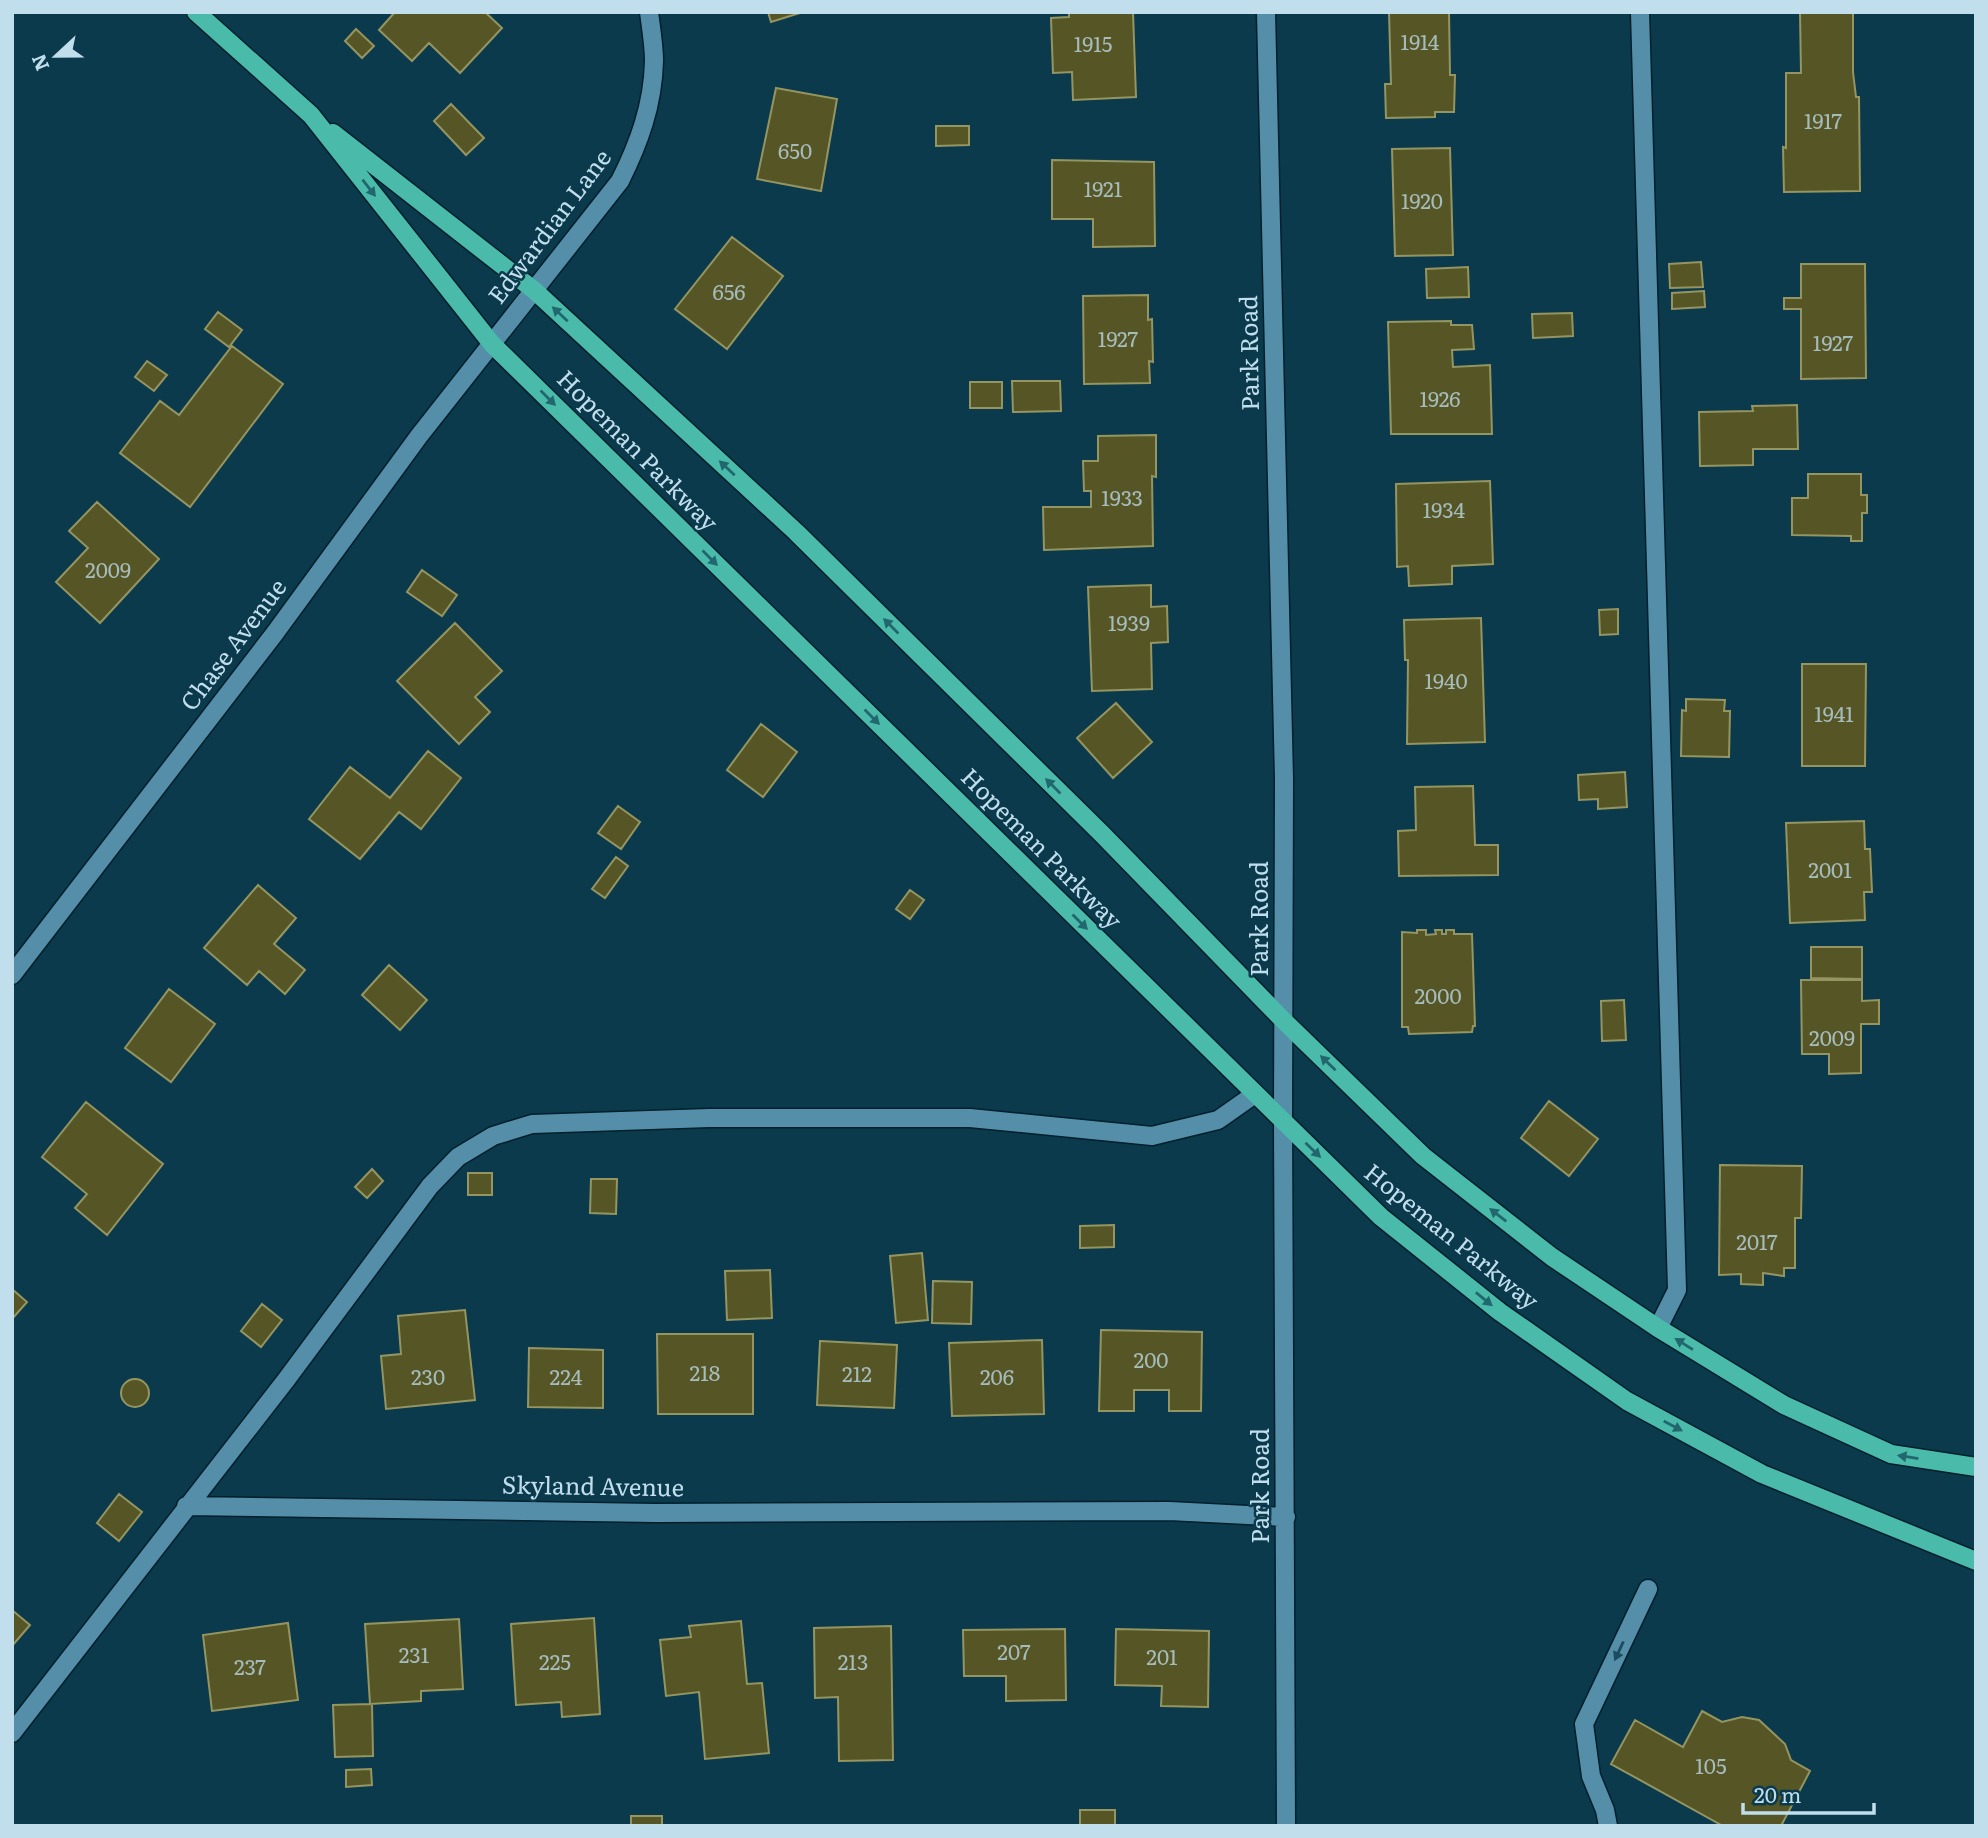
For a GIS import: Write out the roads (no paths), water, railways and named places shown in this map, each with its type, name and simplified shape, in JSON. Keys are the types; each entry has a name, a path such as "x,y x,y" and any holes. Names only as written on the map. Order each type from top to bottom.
{"main road":[{"name":"Hopeman Parkway","path":"196,12 311,115 492,344 1381,1217 1500,1312 1627,1401 1762,1474 1976,1561"},
{"path":"311,115 535,290 796,532 1102,834 1284,1021 1423,1156 1552,1257 1658,1328 1784,1405 1891,1454 1976,1467"}],"street":[{"name":"Edwardian Lane","path":"492,344 620,181 637,147 649,109 654,60 649,12"},
{"name":"Park Road","path":"1266,12 1284,779 1286,1826"},
{"path":"1640,12 1677,1290 1658,1328"},
{"name":"Chase Avenue","path":"12,975 275,632 419,436 492,344"},
{"path":"12,1733 286,1380 430,1186 458,1157 493,1136 532,1124 709,1118 971,1118 1152,1136 1218,1121 1255,1094"},
{"name":"Skyland Avenue","path":"186,1506 654,1513 1169,1511 1286,1517"},
{"path":"1608,1826 1605,1810 1591,1776 1584,1724 1648,1589"}]}
